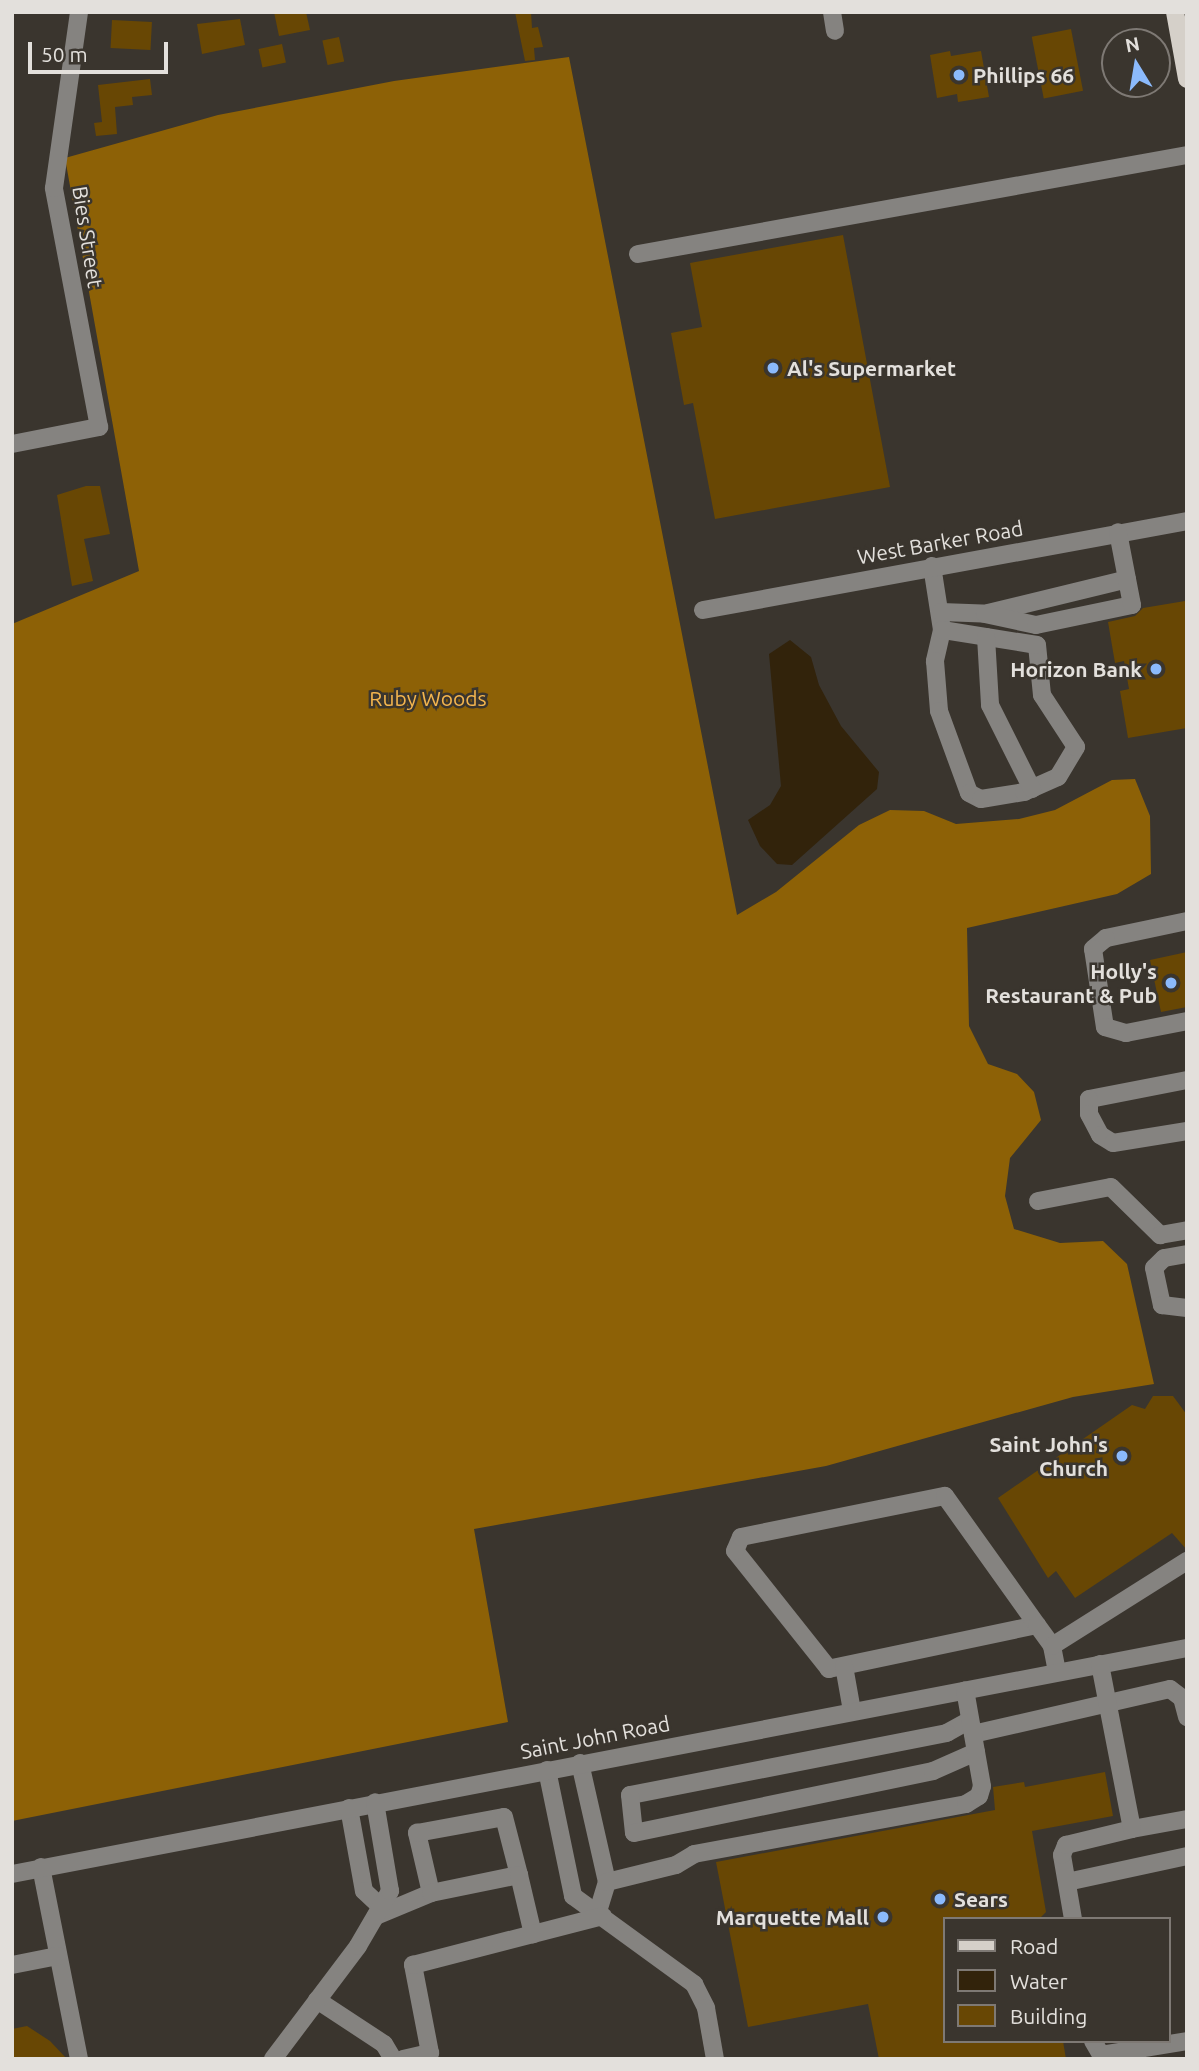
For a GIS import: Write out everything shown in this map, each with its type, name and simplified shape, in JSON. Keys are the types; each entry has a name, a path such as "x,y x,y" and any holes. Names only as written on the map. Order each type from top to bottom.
{"main road":[{"path":"1175,12 1187,79"}],"street":[{"name":"Bies Street","path":"12,444 99,427 54,188 79,12"},
{"path":"832,12 835,31"},
{"path":"638,254 1187,155"},
{"name":"West Barker Road","path":"703,610 1187,521"},
{"path":"985,614 1036,625 1132,605 1118,532"},
{"path":"932,566 942,621 934,661 939,711 969,793 981,799 1032,789 1058,777 1076,747 1042,695 1037,645 986,637 942,621"},
{"path":"942,621 1129,588"},
{"path":"986,637 990,705 1032,789"},
{"path":"1187,921 1106,938 1093,948 1105,1027 1126,1032 1187,1021"},
{"path":"1187,1080 1089,1099 1089,1114 1100,1136 1113,1143 1187,1131"},
{"path":"1038,1201 1111,1187 1160,1235 1187,1230"},
{"path":"1187,1254 1164,1258 1154,1268 1162,1304 1187,1308"},
{"path":"1037,1625 829,1669 735,1551 741,1537 945,1496 1052,1646 1057,1672"},
{"path":"1052,1646 1187,1562"},
{"name":"Saint John Road","path":"12,1874 1187,1647"},
{"path":"1100,1664 1132,1829"},
{"path":"844,1666 852,1711"},
{"path":"976,1752 933,1771 634,1833 630,1795 972,1727 1109,1706 1170,1689 1182,1698 1187,1717"},
{"path":"607,1882 676,1865 694,1854 966,1804 979,1796 982,1786 965,1690"},
{"path":"580,1763 607,1882 600,1914"},
{"path":"547,1770 573,1896 694,1984 706,2008 715,2059"},
{"path":"273,2059 317,2000 390,1891 375,1802"},
{"path":"349,1808 365,1892 378,1912"},
{"path":"431,1893 417,1833 504,1817 533,1934"},
{"path":"1073,1917 1062,1855 1066,1845 1187,1819"},
{"path":"1067,1882 1187,1856"},
{"path":"41,1867 79,2059"},
{"path":"378,1912 431,1893 519,1875"},
{"path":"403,2059 430,2053 413,1965 600,1914"},
{"path":"12,1965 58,1956"},
{"path":"317,2000 384,2044 393,2059"},
{"path":"1094,2043 1101,2055 1176,2048"}],"green space":[{"name":"Ruby Woods","path":"569,57 737,915 776,892 859,825 890,810 924,811 956,824 1019,819 1055,810 1112,780 1135,779 1150,816 1151,874 1117,894 967,928 969,1026 988,1064 1017,1074 1034,1092 1041,1120 1010,1158 1005,1196 1014,1229 1060,1243 1103,1241 1127,1264 1154,1384 1073,1397 826,1466 474,1529 508,1722 12,1821 12,624 139,571 65,158 218,115 394,81"}],"water":[{"path":"790,640 811,657 819,685 841,726 879,772 877,789 792,865 777,864 760,846 748,820 770,805 781,786 769,654"}],"building":[{"path":"274,12 306,12 310,30 279,36"},
{"path":"515,12 531,12 532,28 538,27 543,47 534,48 535,60 525,61"},
{"path":"240,19 245,45 202,54 197,24"},
{"path":"112,20 152,22 150,50 111,48"},
{"path":"1071,29 1083,91 1044,98 1032,37"},
{"path":"339,37 344,61 328,65 322,41"},
{"path":"282,44 286,63 262,68 259,49"},
{"name":"Phillips 66","path":"950,51 951,56 981,51 989,97 958,102 957,94 937,98 930,55"},
{"path":"150,79 152,95 132,97 133,105 115,107 117,134 96,136 94,123 102,122 98,85"},
{"name":"Al's Supermarket","path":"843,235 890,487 715,519 693,403 684,405 671,333 702,327 690,263"},
{"path":"86,486 100,486 110,534 84,539 93,581 72,586 57,495"},
{"name":"Horizon Bank","path":"1185,601 1187,728 1128,738 1120,691 1129,689 1124,661 1115,663 1108,622 1135,616 1143,608"},
{"name":"Holly's Restaurant & Pub","path":"1187,952 1187,1007 1161,1012 1150,960"},
{"name":"Saint John's Church","path":"1153,1396 1173,1396 1187,1415 1187,1550 1172,1533 1075,1598 1056,1571 1048,1578 998,1498 1132,1405 1145,1409"},
{"name":"Marquette Mall","path":"1105,1772 1113,1816 1032,1831 1046,1912 1041,1917 944,1917 944,2043 1063,2043 1066,2059 879,2059 868,2004 748,2027 716,1862 995,1810 993,1787 1024,1782 1025,1787"},
{"path":"27,2026 50,2041 67,2059 12,2059 12,2029"}],"place":[{"name":"Phillips 66","path":"959,75"},
{"name":"Al's Supermarket","path":"773,368"},
{"name":"Horizon Bank","path":"1156,669"},
{"name":"Holly's Restaurant & Pub","path":"1171,983"},
{"name":"Saint John's Church","path":"1122,1456"},
{"name":"Sears","path":"940,1899"},
{"name":"Marquette Mall","path":"883,1917"}]}
